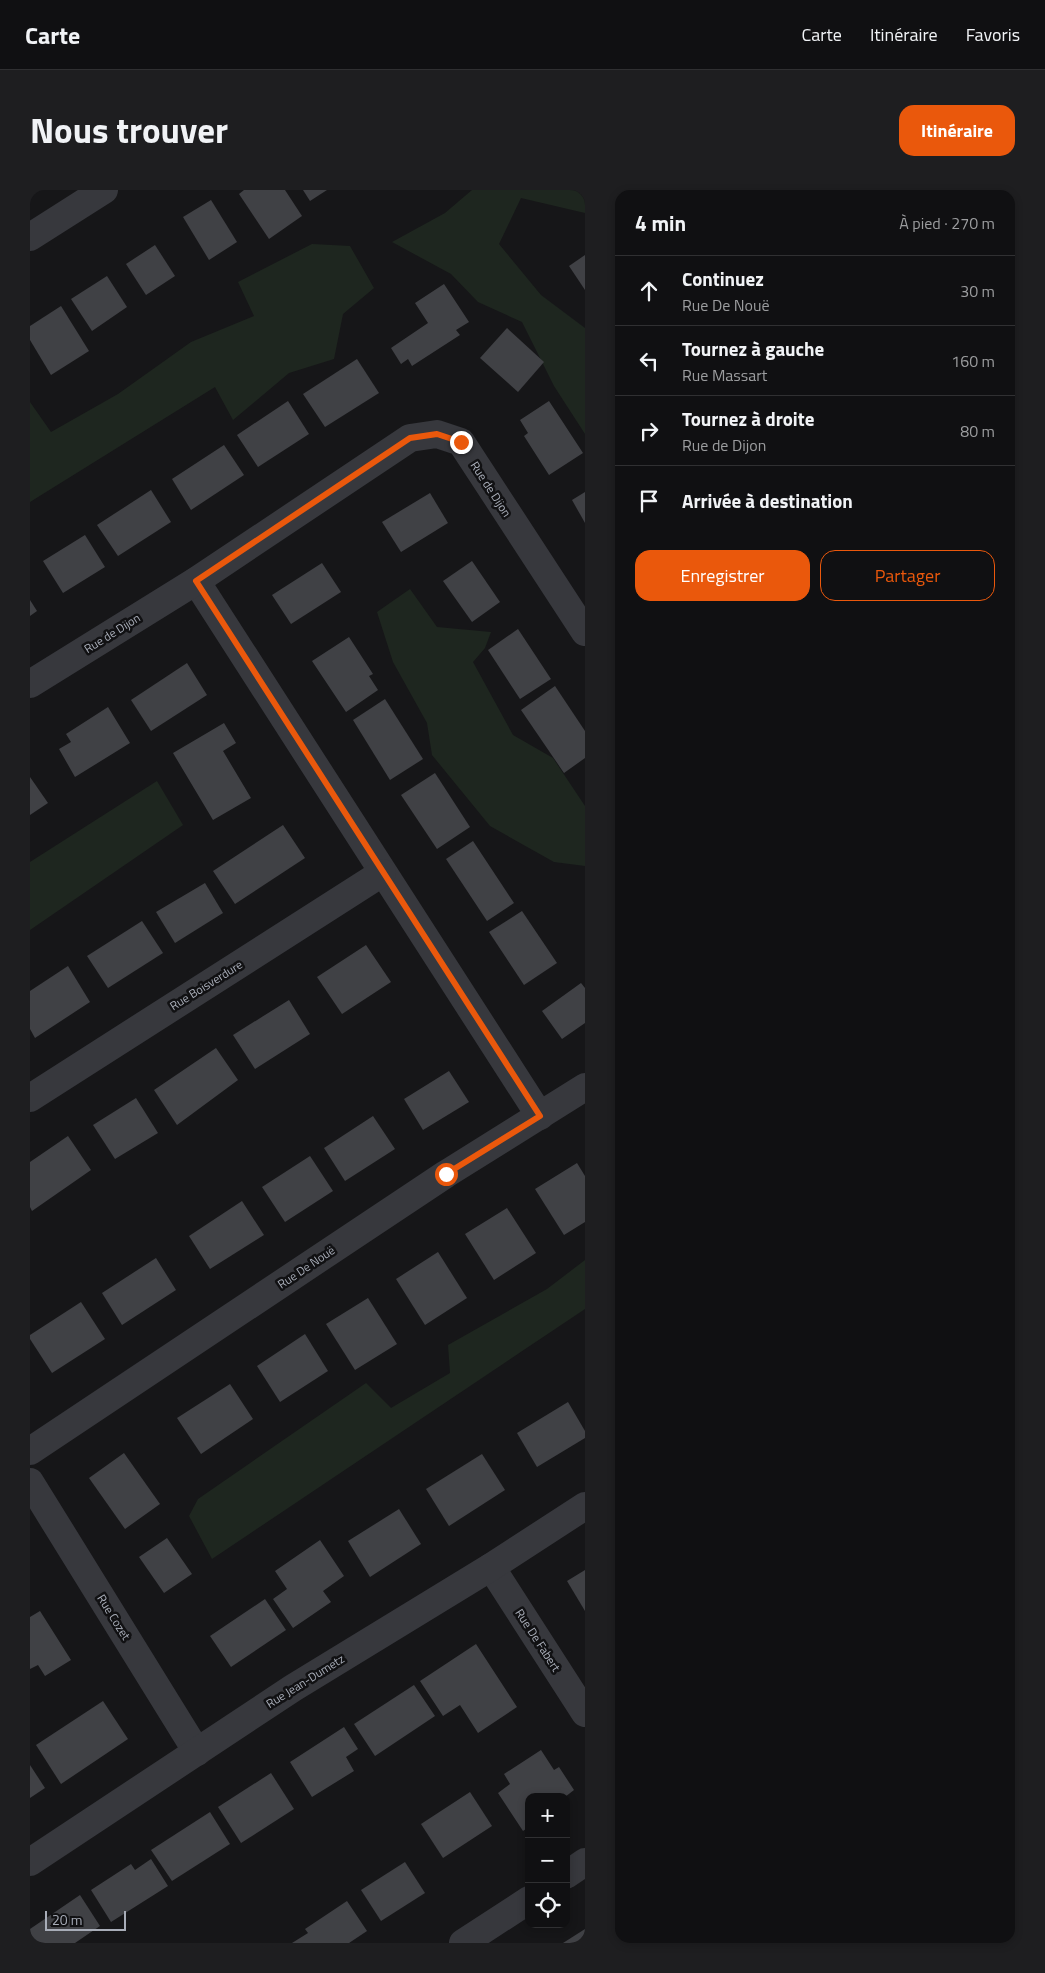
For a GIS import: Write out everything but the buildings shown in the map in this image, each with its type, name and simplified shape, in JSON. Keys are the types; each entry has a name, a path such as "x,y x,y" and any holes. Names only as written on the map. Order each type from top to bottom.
{"street":[{"path":"30,237 104,190"},
{"name":"Rue de Dijon","path":"30,684 196,581 410,438 437,434 461,442 585,632"},
{"path":"196,581 382,874 540,1116"},
{"name":"Rue Boisverdure","path":"30,1098 382,874"},
{"name":"Rue De Nouë","path":"30,1451 430,1185 585,1087"},
{"name":"Rue Cozet","path":"30,1482 197,1752"},
{"name":"Rue Jean-Dumetz","path":"30,1862 293,1688 491,1567 585,1506"},
{"name":"Rue De Fabert","path":"491,1567 585,1713"},
{"path":"570,1872 585,1862"},
{"path":"463,1943 525,1903"}],"shaded area":[{"path":"472,190 585,190 585,213 521,198 499,244 541,295 585,328 585,434 554,386 522,322 478,302 451,274 392,242 445,213"},
{"path":"312,244 350,246 374,288 343,314 334,359 289,373 233,420 215,387 30,502 30,402 51,432 118,394 191,342 254,316 238,282"},
{"path":"410,589 437,627 491,632 485,648 473,662 513,735 553,758 585,806 585,866 554,862 490,826 432,755 427,723 393,662 377,612"},
{"path":"157,781 183,825 30,930 30,862"},
{"path":"585,1260 585,1309 212,1559 189,1516 198,1499 366,1383 391,1408 450,1373 448,1345 547,1289"}],"route":[{"path":"446,1174 540,1116 426,938 382,874 196,581 410,438 437,434 461,442"}]}
